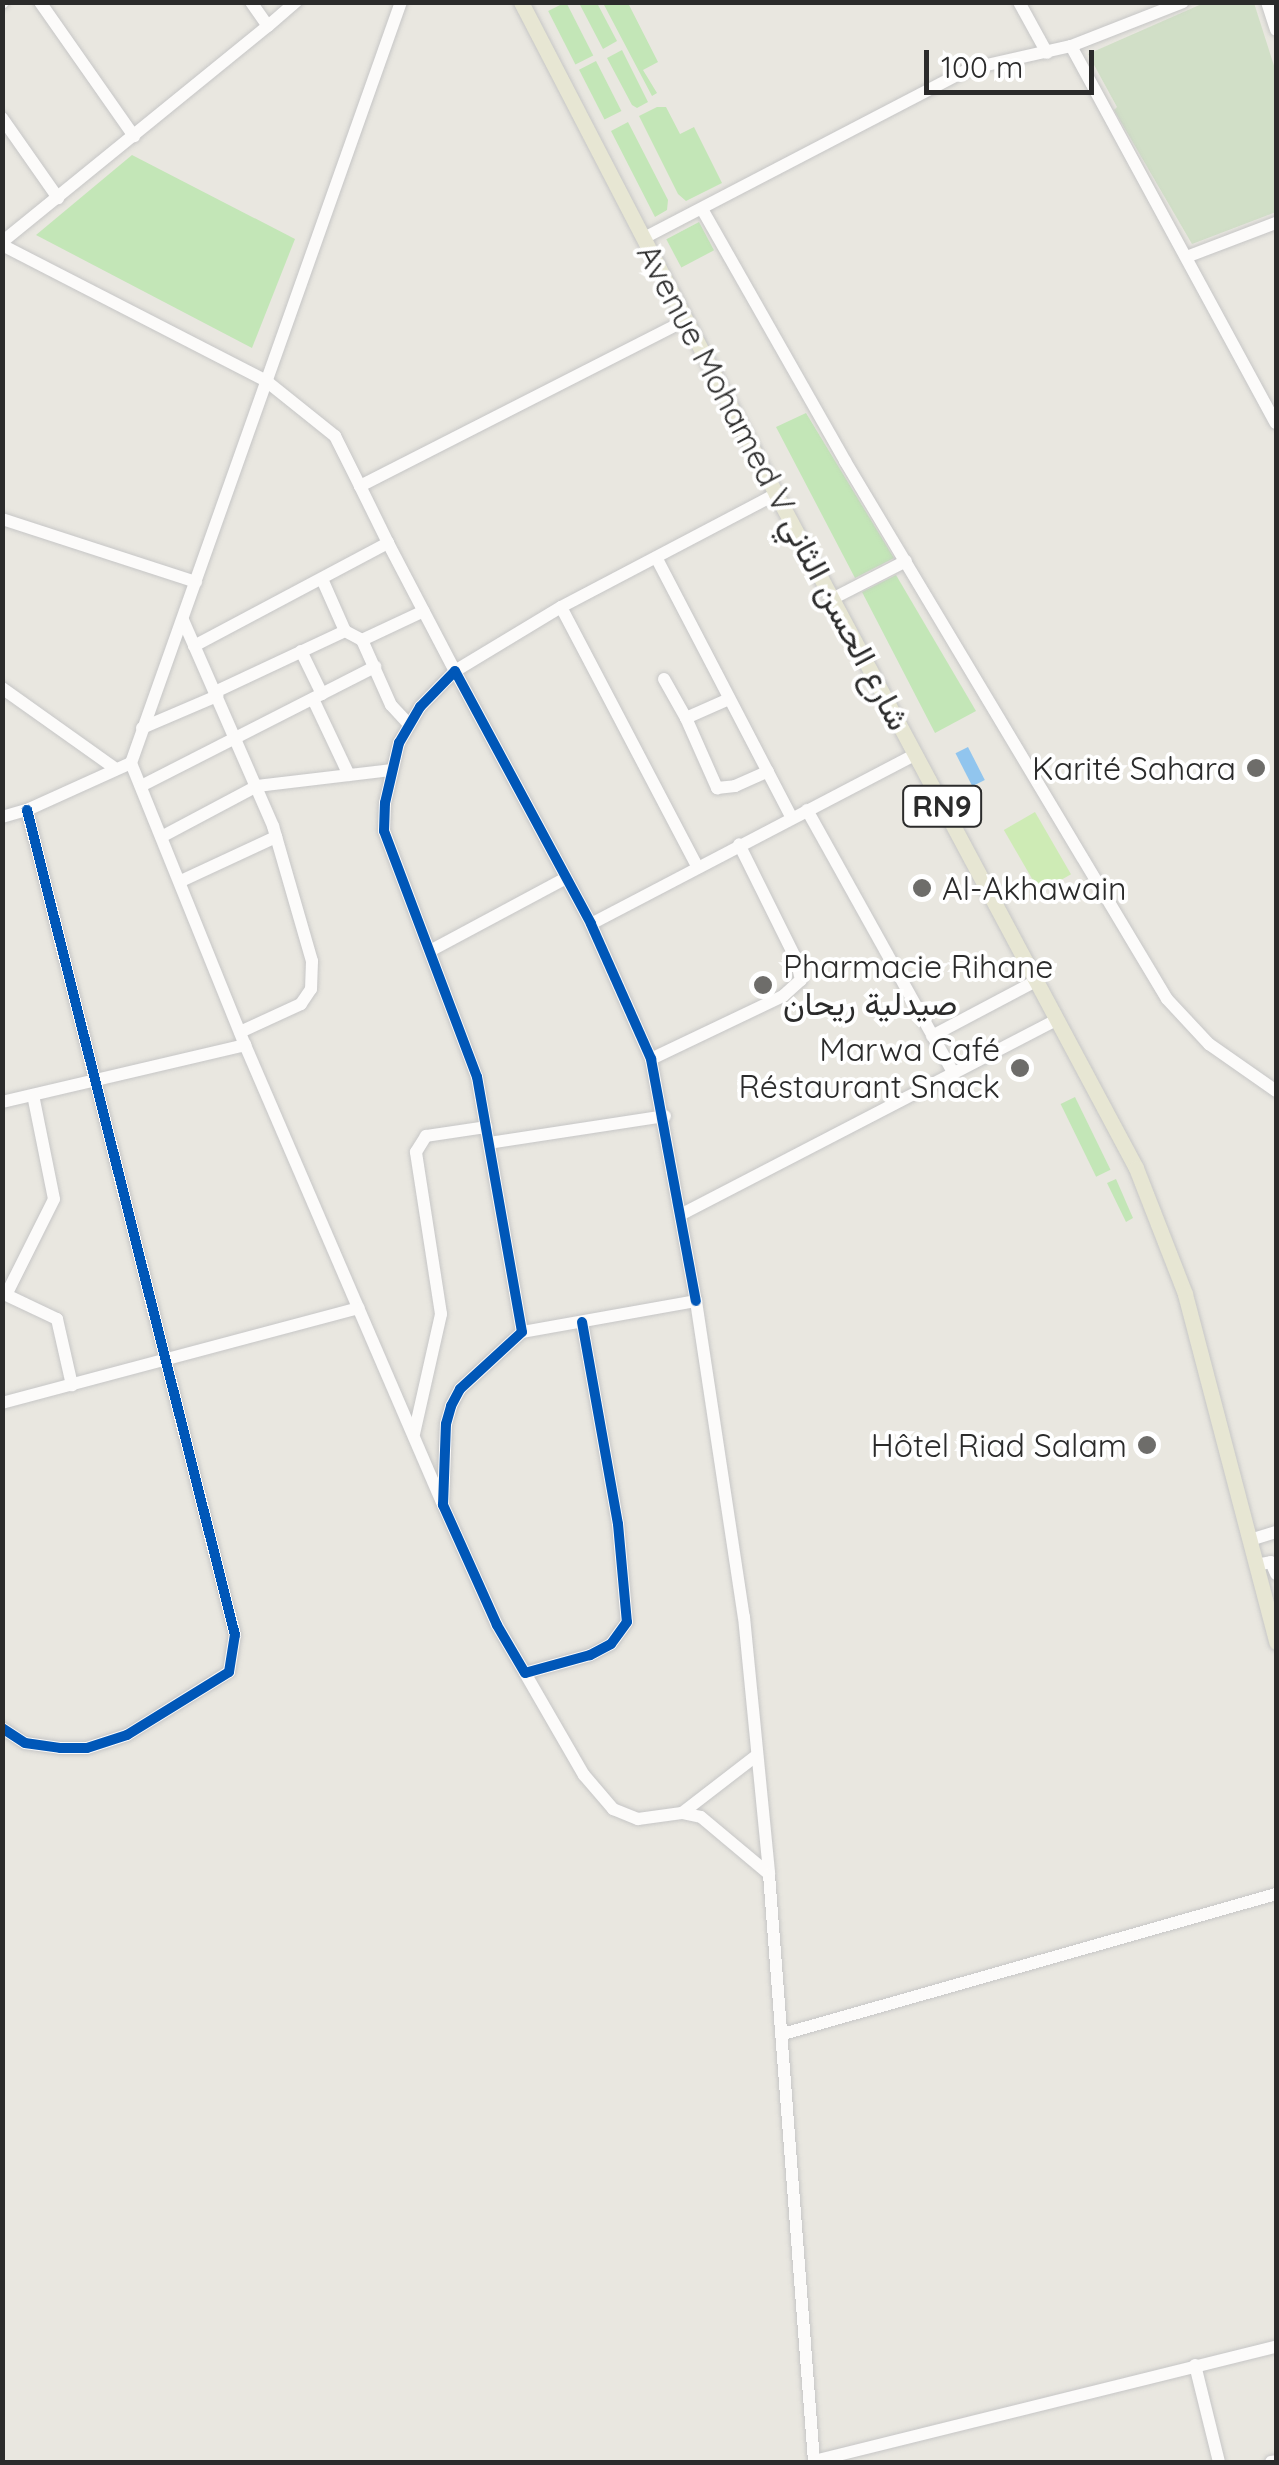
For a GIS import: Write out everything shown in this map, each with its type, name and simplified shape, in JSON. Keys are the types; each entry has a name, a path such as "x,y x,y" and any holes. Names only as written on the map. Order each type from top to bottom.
{"main road":[{"name":"Avenue Mohamed V شارع الحسن الثاني","path":"521,2 832,600 1125,1145 1169,1247 1276,1641"}],"street":[{"path":"40,2 134,136"},
{"path":"251,2 268,26"},
{"path":"296,2 2,244 265,380 335,436 348,453 388,543 591,924 651,1059 682,1214 744,1617 783,2034 814,2462 1276,2347"},
{"path":"400,2 131,763 243,1038 497,1625 584,1775 613,1810 638,1819 682,1813 701,1817 769,1874"},
{"path":"1019,2 1047,53"},
{"path":"644,238 969,69 1071,46 1183,2"},
{"path":"1267,2 1276,30"},
{"path":"1071,46 1189,256 1276,423"},
{"path":"2,118 58,198"},
{"path":"702,209 906,561 1175,1011 1209,1044 1276,1091"},
{"path":"1189,256 1276,223"},
{"path":"360,486 686,320"},
{"path":"522,1332 471,1058 384,831 392,770 408,723 455,671 561,607 776,494"},
{"path":"2,519 196,582"},
{"path":"194,646 388,543"},
{"path":"656,559 792,818"},
{"path":"832,600 906,561"},
{"path":"322,579 345,630 362,640 398,717 408,723"},
{"path":"561,607 697,866"},
{"path":"362,640 424,611"},
{"path":"2,1102 243,1038 301,1004 314,980 276,837 183,620"},
{"path":"142,728 345,630"},
{"path":"300,651 349,776"},
{"path":"141,786 375,667"},
{"path":"664,679 686,718 716,788 735,786 768,771"},
{"path":"2,688 116,769"},
{"path":"686,718 729,698"},
{"path":"591,924 914,754"},
{"path":"2,817 28,810 131,763"},
{"path":"162,836 257,786 392,770"},
{"path":"2,1728 25,1743 87,1748 126,1736 229,1672 234,1656 233,1620 163,1362 97,1078 28,810"},
{"path":"808,810 953,1072"},
{"path":"181,881 276,837"},
{"path":"651,1059 782,996 801,980 796,959 739,844"},
{"path":"430,951 566,878"},
{"path":"932,1036 1036,981"},
{"path":"682,1214 1057,1020"},
{"path":"33,1095 54,1199 4,1294 57,1319 72,1385"},
{"path":"489,1143 665,1116"},
{"path":"414,1435 441,1314 416,1152 426,1136 486,1127"},
{"path":"443,1505 446,1424 451,1406 460,1388 522,1332 696,1302"},
{"path":"2,1402 358,1308"},
{"path":"525,1672 590,1655 611,1644 627,1622 618,1524 582,1322"},
{"path":"1250,1540 1276,1532"},
{"path":"1256,1565 1271,1562 1276,1574"},
{"path":"682,1813 757,1754"},
{"path":"783,2034 1276,1894"},
{"path":"1195,2365 1219,2462"}],"green space":[{"path":"566,2 593,55 575,65 548,11"},
{"path":"579,3 597,3 617,41 603,49"},
{"path":"603,3 628,3 658,62 643,70 657,93 652,96"},
{"path":"1204,3 1254,3 1276,72 1276,212 1192,244 1114,110 1117,107 1088,54"},
{"path":"622,50 648,102 637,108 607,58"},
{"path":"596,61 621,111 604,120 579,70"},
{"path":"666,107 680,134 694,127 722,183 686,201 678,194 639,116"},
{"path":"628,122 668,200 667,210 655,217 611,131"},
{"path":"132,155 295,239 252,348 36,235"},
{"path":"699,222 714,250 681,268 666,239"},
{"path":"806,413 894,558 855,578 776,427"},
{"path":"896,575 976,711 935,733 862,592"},
{"path":"1035,812 1071,874 1040,892 1004,830"},
{"path":"1075,1097 1111,1170 1096,1177 1061,1104"},
{"path":"1116,1179 1133,1218 1126,1222 1107,1183"}],"water":[{"path":"968,747 985,780 972,786 956,753"}],"cycle path":[{"path":"582,1322 618,1524 627,1622 611,1644 590,1655 525,1673 497,1625 443,1505 446,1424 451,1406 460,1389 522,1332 477,1077 384,831 385,803 399,743 420,707 455,671 591,924 651,1059 696,1301"},
{"path":"2,1728 25,1743 60,1748 87,1748 127,1735 229,1672 235,1635 27,810"}],"place":[{"name":"Karité Sahara","path":"1256,768"},
{"name":"Al-Akhawain","path":"922,888"},
{"name":"Pharmacie Rihane صيدلية ريحان","path":"763,985"},
{"name":"Marwa Café Réstaurant Snack","path":"1020,1068"},
{"name":"Hôtel Riad Salam","path":"1147,1445"}]}
